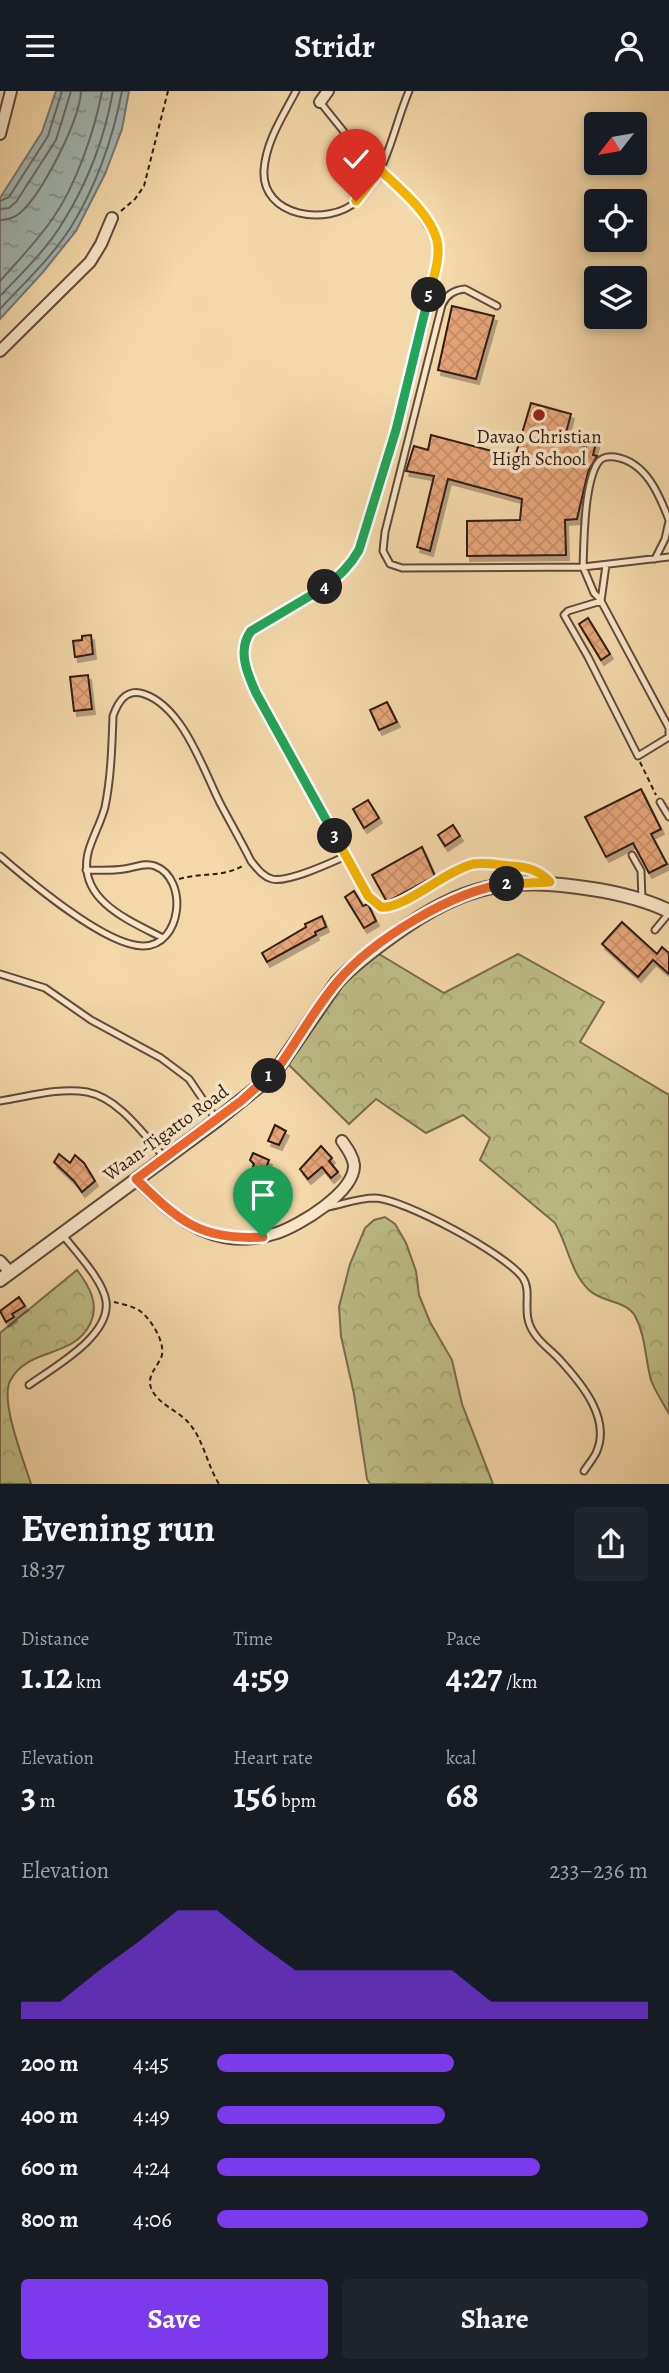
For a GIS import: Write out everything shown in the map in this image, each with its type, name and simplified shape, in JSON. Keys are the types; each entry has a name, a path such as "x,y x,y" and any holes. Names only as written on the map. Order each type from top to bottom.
{"street":[{"path":"0,134 11,91"},
{"path":"320,102 328,91"},
{"path":"0,351 83,270 101,244 112,218"},
{"name":"Waan-Tigatto Road","path":"5,1276 249,1095 280,1065 342,977 395,934 442,904 483,888 550,882 642,900 669,912"},
{"path":"136,1179 163,1206 201,1230 223,1237 263,1237 279,1233 322,1209 346,1184 354,1164 342,1141"},
{"path":"0,1261 5,1276"}],"lane":[{"path":"296,91 271,137 263,172 266,186 275,200 288,209 309,215 328,216 342,212 356,201 380,170 409,91"},
{"path":"320,102 357,148 415,205 436,239 438,249 396,430 359,550 352,562 323,589 251,631 245,639 244,652 248,676 374,903 388,908 439,879 484,863 536,870 550,882"},
{"path":"497,306 465,289 445,297 385,533 383,551 390,564 402,568 583,567 669,557"},
{"path":"600,600 568,611 564,615 638,756 668,737 669,728 600,600 594,593 583,567 583,541 592,482 597,464 603,458 621,458 639,466 649,479 669,520 665,539 655,559"},
{"path":"600,600 606,565"},
{"path":"163,938 108,907 95,893 86,870 91,843 105,808 113,716 118,702 125,695 141,693 153,698 171,714 182,729 251,860 264,876 277,879 346,856"},
{"path":"660,802 669,817"},
{"path":"632,855 642,871 642,900"},
{"path":"0,856 38,887 113,938 145,946 163,938 177,912 172,881 162,869 151,864 124,869 86,870"},
{"path":"655,930 669,912"},
{"path":"0,974 45,988 91,1020 161,1058 189,1079 217,1120"},
{"path":"0,1101 73,1091 90,1092 121,1111 165,1158"},
{"path":"322,1209 376,1198 394,1202 452,1229 509,1263 524,1279 527,1291 526,1318 534,1334 590,1398 599,1419 600,1436 596,1452 584,1471"},
{"path":"29,1385 91,1338 105,1317 106,1300 98,1281 62,1233"}],"path":[{"path":"112,218 135,199 144,186 168,91"},
{"path":"638,756 649,784 660,802"},
{"path":"172,881 190,876 222,874 251,860"},
{"path":"106,1300 138,1309 150,1320 160,1343 162,1356 150,1378 150,1386 156,1396 190,1424 219,1484"}],"green space":[{"path":"379,954 444,993 518,954 604,1002 580,1042 669,1095 669,1414 651,1380 635,1316 626,1307 589,1290 577,1275 555,1223 480,1160 490,1138 463,1115 426,1133 376,1099 349,1124 288,1064 341,986 352,973"},
{"path":"385,1217 395,1224 406,1243 416,1271 419,1295 430,1322 452,1360 462,1404 493,1484 370,1484 367,1479 354,1394 341,1336 339,1307 350,1264 365,1228 374,1220"},
{"path":"77,1270 92,1295 93,1317 82,1335 73,1343 27,1363 10,1381 10,1417 31,1484 0,1484 0,1333"}],"water":[{"path":"56,91 129,91 122,129 105,174 76,231 0,319 0,198 42,132"}],"building":[{"path":"452,306 494,316 476,379 438,370"},
{"path":"531,403 571,414 564,440 586,447 588,441 596,443 593,455 597,456 588,472 577,519 565,520 566,555 467,556 467,521 520,520 522,499 448,479 430,551 417,547 434,476 406,471 414,446 428,450 431,435 515,457"},
{"path":"588,618 610,654 601,660 579,624"},
{"path":"91,635 93,654 75,657 73,641"},
{"path":"88,675 92,709 74,711 70,677"},
{"path":"387,702 397,722 379,730 370,710"},
{"path":"641,789 661,829 651,834 667,864 649,873 633,843 606,857 585,817"},
{"path":"368,800 379,818 364,828 353,809"},
{"path":"453,825 460,836 445,846 438,835"},
{"path":"422,847 435,876 387,902 372,875"},
{"path":"354,891 363,906 368,904 376,921 364,928 345,897"},
{"path":"322,916 326,927 267,962 262,953 306,927 305,924"},
{"path":"622,922 657,954 662,947 669,953 669,974 653,960 638,977 602,944"},
{"path":"275,1125 286,1131 279,1145 268,1141"},
{"path":"321,1146 332,1158 329,1161 338,1172 331,1178 322,1167 308,1179 300,1169"},
{"path":"253,1153 269,1160 265,1170 253,1167 254,1164 250,1160"},
{"path":"59,1154 70,1163 75,1155 84,1163 95,1181 82,1192 54,1162"},
{"path":"19,1297 25,1306 12,1314 14,1317 6,1322 0,1311"}],"place":[{"name":"Davao Christian High School","path":"539,415"}],"route":[{"path":"263,1237 223,1237 201,1230 163,1206 136,1179 264,1082 280,1065 337,982 360,960 415,920 442,904 483,888 502,884 550,882 536,870 484,863 456,870 395,906 388,908 374,903 256,693 245,666 245,639 251,631 323,589 340,575 359,550 396,430 422,326 438,249 428,222 380,170 356,201"}]}
